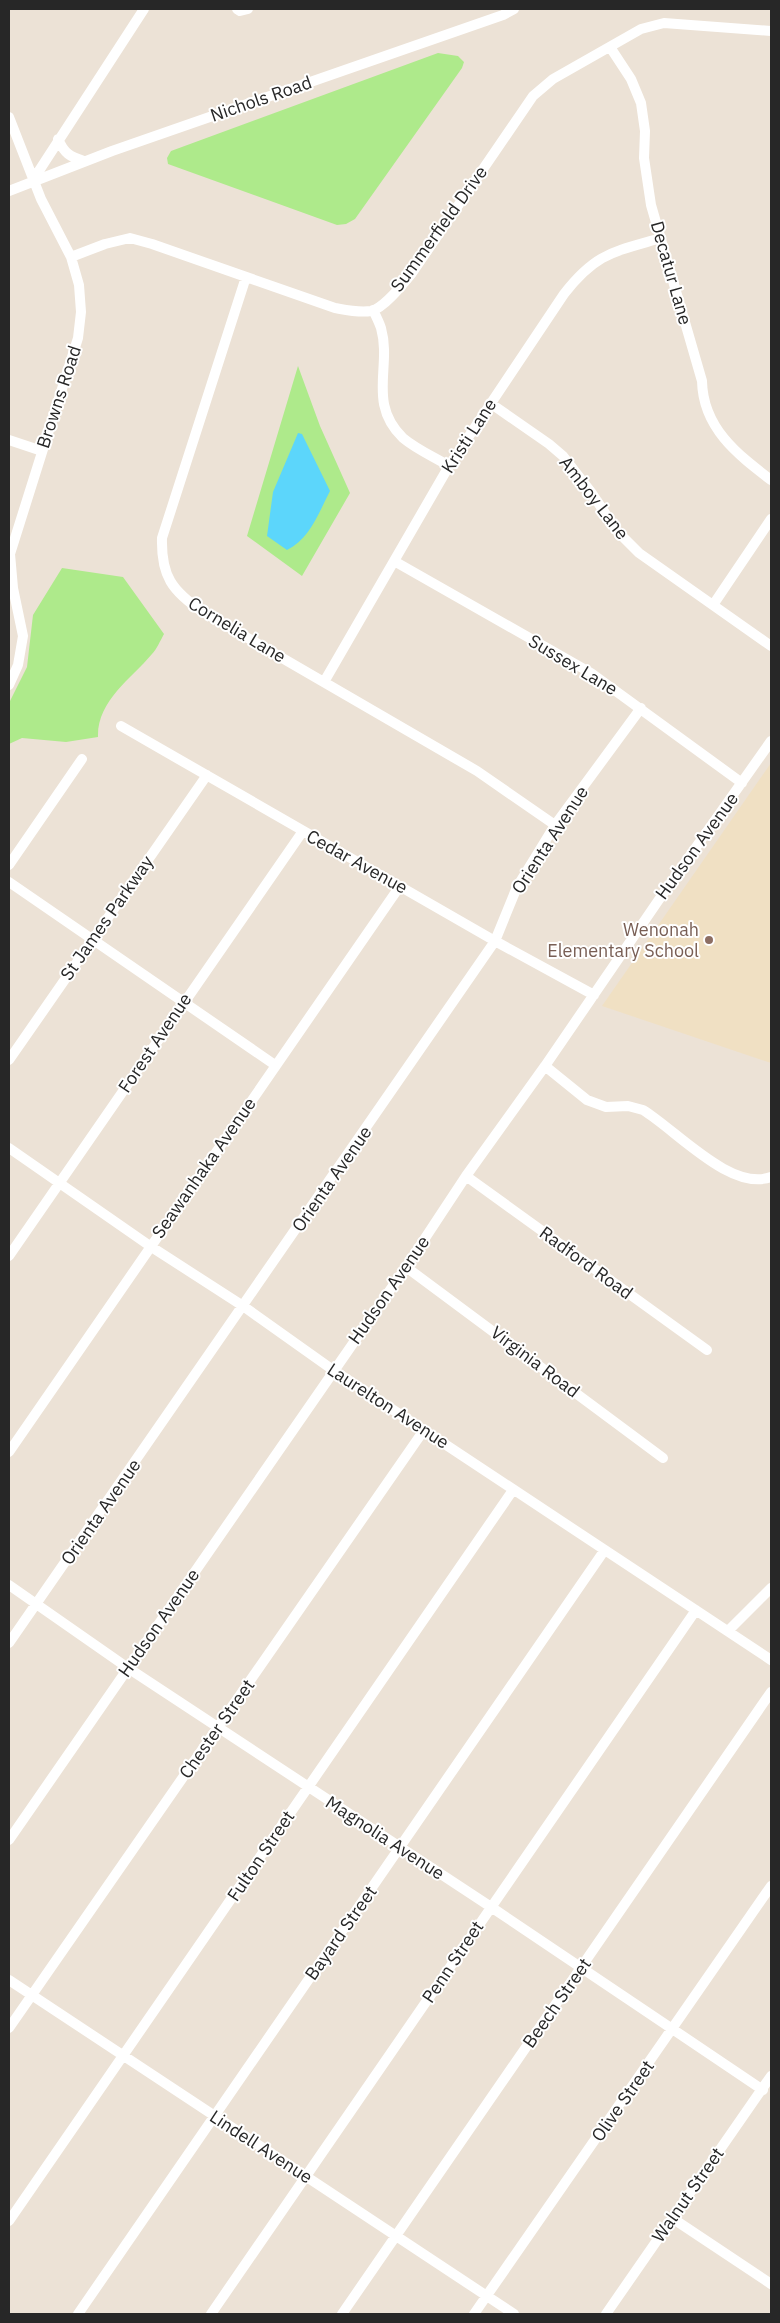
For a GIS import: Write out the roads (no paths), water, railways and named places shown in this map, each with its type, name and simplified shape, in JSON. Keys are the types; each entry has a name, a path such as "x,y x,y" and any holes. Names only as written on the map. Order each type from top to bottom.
{"street":[{"path":"34,180 58,139 144,9"},
{"path":"237,9 240,11 248,9"},
{"name":"Nichols Road","path":"9,190 84,161 503,15 514,9"},
{"name":"Summerfield Drive","path":"373,310 396,292 412,273 533,96 553,79 641,29 664,23 771,31"},
{"name":"Decatur Lane","path":"610,47 631,79 641,104 645,131 644,158 651,205 702,381 705,403 713,422 724,440 733,450 771,480"},
{"name":"Browns Road","path":"9,117 41,199 71,257 79,285 81,312 78,338 9,554 13,588 23,636 18,664 9,685"},
{"path":"58,139 62,149 70,157 84,161"},
{"path":"71,257 105,244 130,238 334,308 356,312 373,310 381,329 383,400 386,414 394,428 404,439 449,466"},
{"name":"Kristi Lane","path":"324,682 449,466 564,294 591,264 602,256 661,238"},
{"name":"Cornelia Lane","path":"246,277 162,538 162,559 168,578 182,598 477,771 555,825"},
{"name":"Amboy Lane","path":"490,403 563,456 591,492 617,531 639,553 771,646"},
{"path":"9,440 42,450"},
{"path":"713,605 771,519"},
{"name":"Sussex Lane","path":"394,561 592,673 742,783"},
{"name":"Orienta Avenue","path":"9,1643 495,941 517,887 555,825 641,708"},
{"name":"Cedar Avenue","path":"121,726 495,941 594,995"},
{"name":"Hudson Avenue","path":"9,1840 406,1267 466,1176 545,1066 771,741"},
{"path":"9,865 82,759"},
{"name":"St James Parkway","path":"9,1060 206,776"},
{"name":"Forest Avenue","path":"9,1256 303,831"},
{"path":"9,882 275,1065"},
{"name":"Seawanhaka Avenue","path":"9,1452 400,886"},
{"path":"545,1066 587,1100 606,1107 628,1106 643,1110 727,1172 745,1179 758,1180 771,1177"},
{"name":"Laurelton Avenue","path":"9,1148 150,1246 243,1306 333,1370 771,1660"},
{"name":"Radford Road","path":"466,1176 707,1350"},
{"name":"Virginia Road","path":"406,1267 663,1458"},
{"name":"Chester Street","path":"9,2028 424,1430"},
{"name":"Fulton Street","path":"9,2221 513,1490"},
{"name":"Bayard Street","path":"78,2314 604,1551"},
{"name":"Magnolia Avenue","path":"9,1585 128,1668 491,1907 762,2090"},
{"path":"728,1631 771,1588"},
{"name":"Penn Street","path":"211,2314 696,1610"},
{"name":"Beech Street","path":"342,2314 771,1692"},
{"name":"Olive Street","path":"474,2314 674,2029 771,1886"},
{"name":"Lindell Avenue","path":"9,1980 514,2314"},
{"name":"Walnut Street","path":"606,2314 771,2076"},
{"path":"672,2218 771,2284"}],"water":[{"path":"298,433 302,434 330,491 308,532 287,550 267,536 273,492"}],"place":[{"name":"Wenonah Elementary School","path":"709,940"}]}
